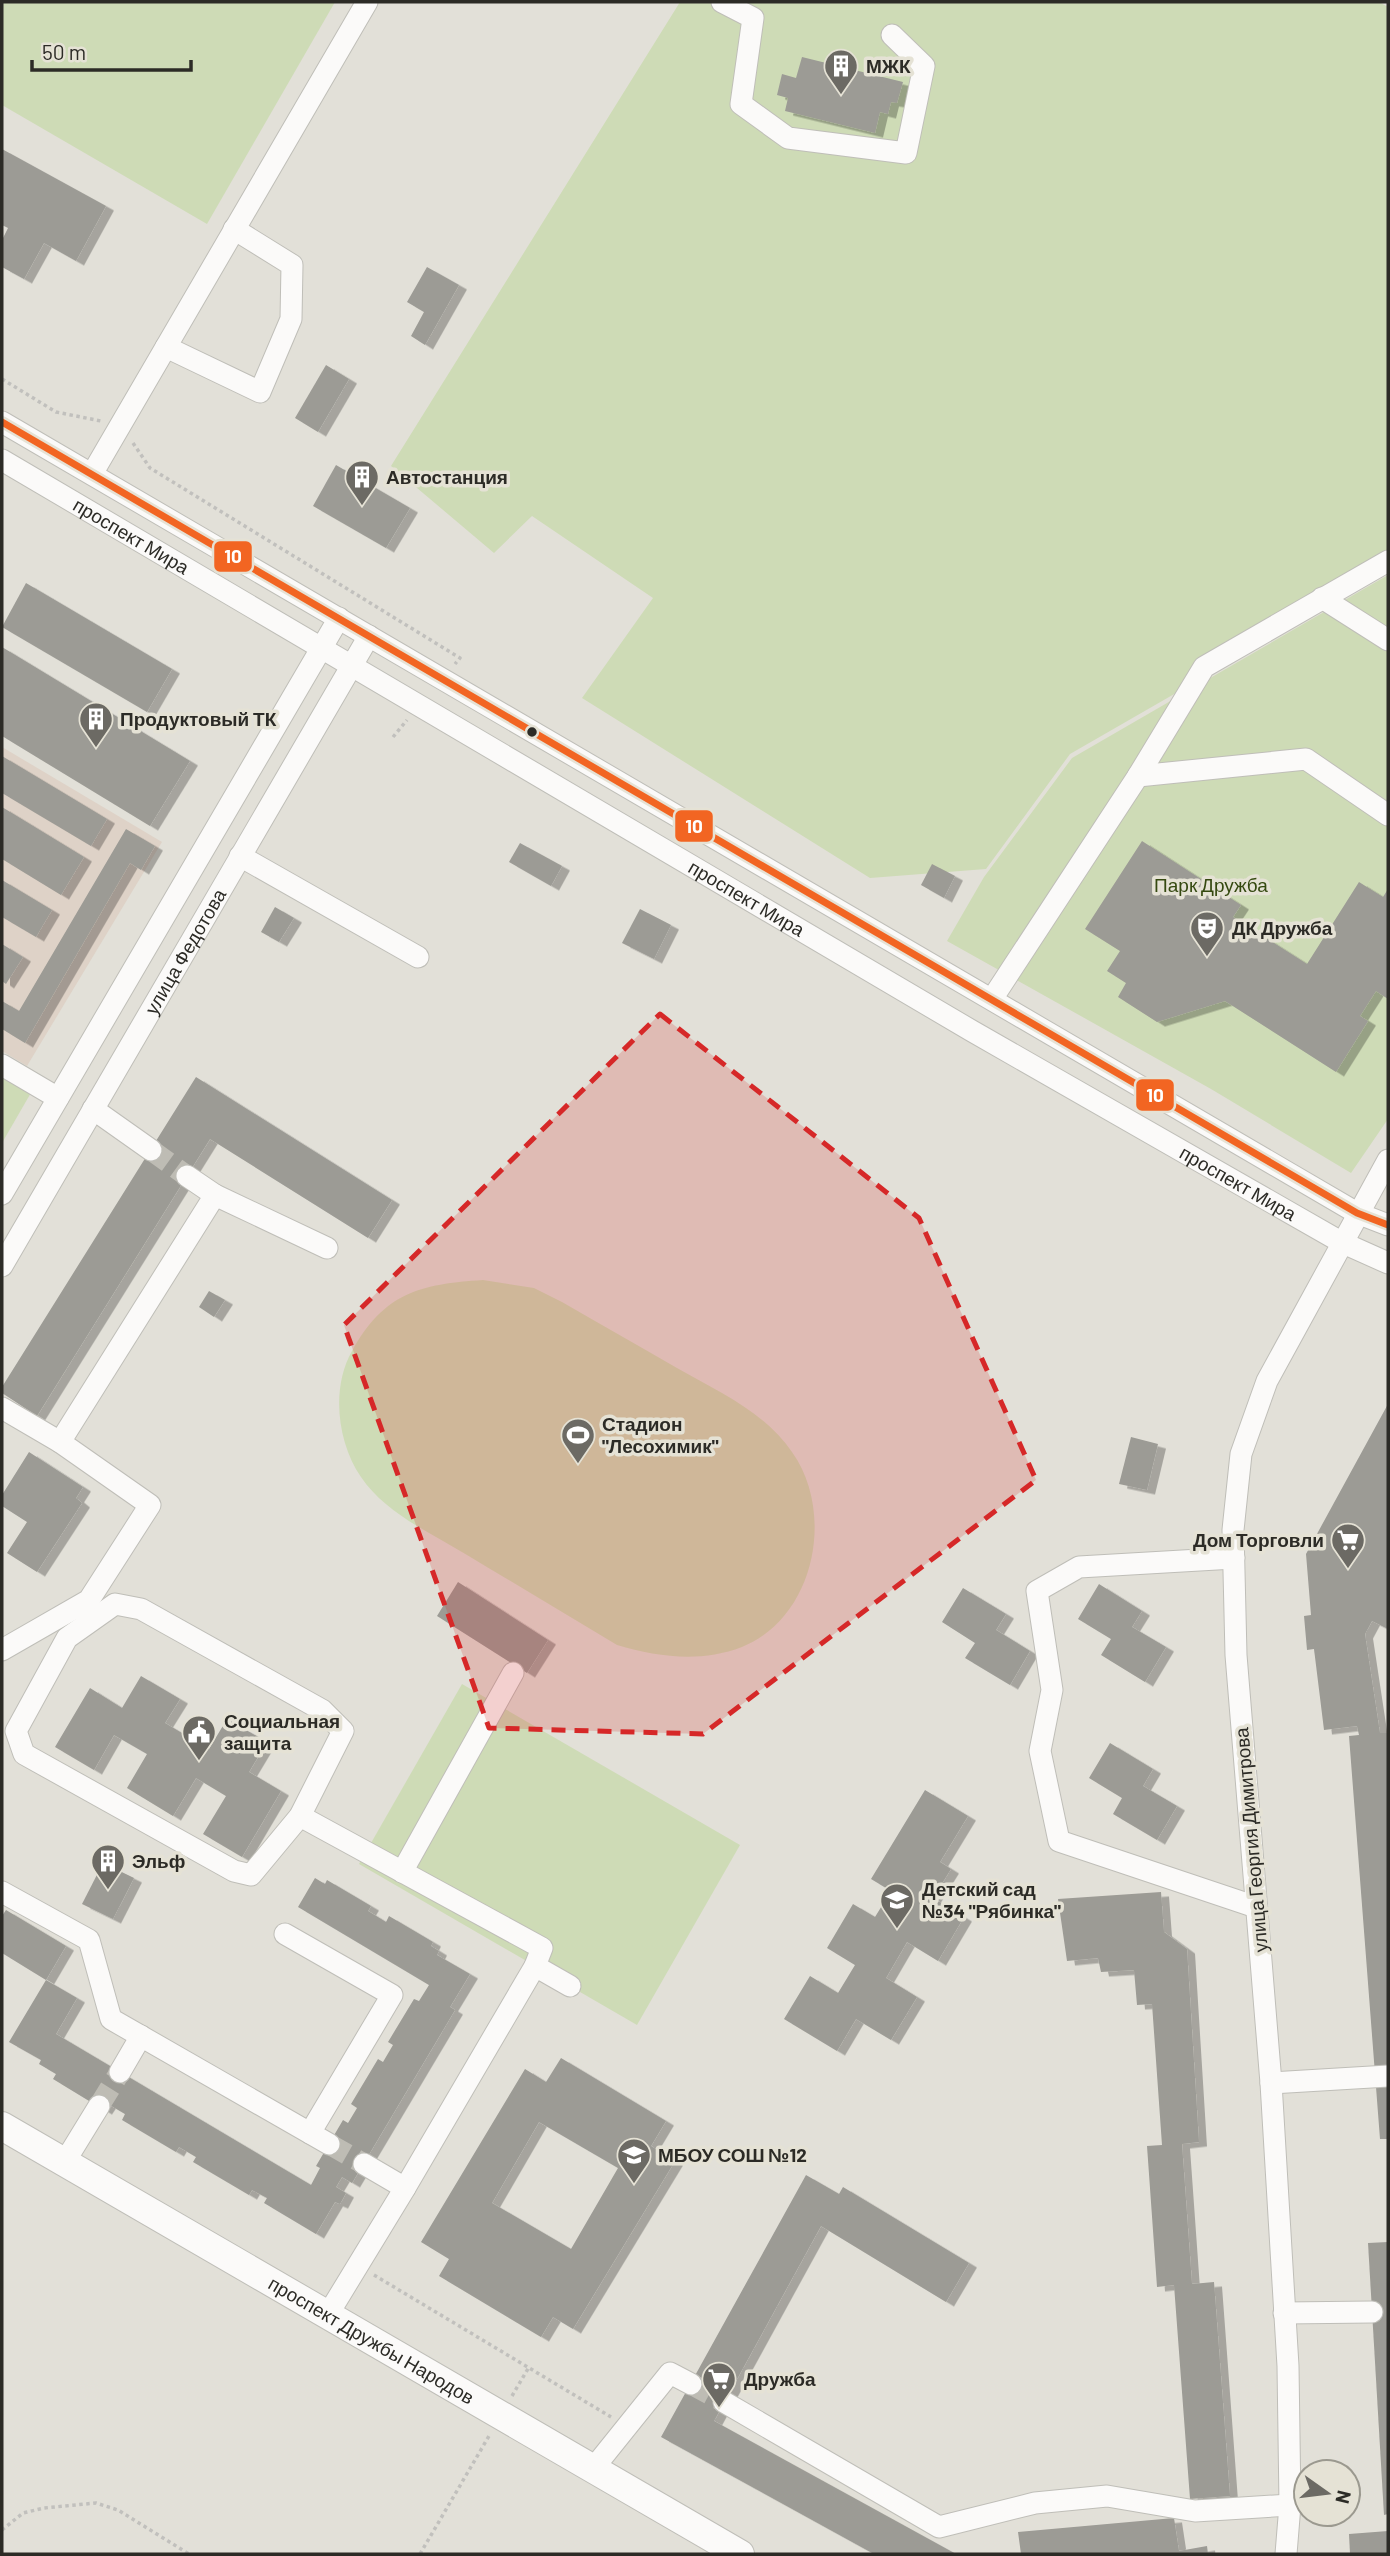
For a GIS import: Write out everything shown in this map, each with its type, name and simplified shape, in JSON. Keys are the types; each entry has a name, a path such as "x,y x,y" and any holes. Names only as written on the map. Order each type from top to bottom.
{"main road":[{"name":"проспект Дружбы Народов","path":"2,2126 740,2554"}],"street":[{"path":"92,474 367,2"},
{"path":"722,2 753,18 741,104 788,138 906,153 925,66 892,35"},
{"path":"166,346 260,392 291,319 292,265 234,229"},
{"name":"проспект Мира","path":"2,422 1357,1213 1388,1225"},
{"name":"проспект Мира","path":"2,460 972,1031 1341,1242 1388,1263"},
{"path":"992,999 1139,776 1204,667 1388,561"},
{"path":"1322,598 1388,640"},
{"path":"2,1195 339,618"},
{"name":"улица Федотова","path":"2,1266 369,636"},
{"path":"1139,776 1306,759 1388,815"},
{"path":"240,856 418,957"},
{"path":"2,1065 58,1098"},
{"path":"93,1109 150,1150"},
{"name":"улица Георгия Димитрова","path":"1286,2554 1290,2505 1284,2313 1270,2084 1236,1655 1233,1530 1241,1454 1267,1381 1388,1160"},
{"path":"187,1176 215,1195 327,1248"},
{"path":"60,1442 215,1195"},
{"path":"2,1408 60,1442 150,1506 89,1600 2,1650"},
{"path":"1234,1558 1079,1567 1037,1591 1052,1690 1040,1751 1059,1841 1256,1906"},
{"path":"115,1604 141,1609 322,1710 343,1731 300,1816 251,1875 234,1871 24,1754 16,1731 67,1638 115,1604"},
{"path":"402,1872 513,1673"},
{"path":"300,1816 542,1948 535,1966 327,2316"},
{"path":"2,1892 89,1940 111,2019 329,2144"},
{"path":"285,1934 392,1995 310,2133"},
{"path":"535,1966 570,1986"},
{"path":"120,2072 141,2036"},
{"path":"1270,2084 1388,2076"},
{"path":"64,2163 99,2106"},
{"path":"364,2164 405,2188"},
{"path":"1284,2313 1372,2312"},
{"path":"592,2470 670,2373 691,2384"},
{"path":"724,2402 939,2527 1035,2503 1107,2496 1195,2511 1290,2505"}],"path":[{"path":"2,379 56,412 96,418 131,440 150,468 460,658 442,678"},
{"path":"393,737 420,706"},
{"path":"358,2265 627,2426"},
{"path":"420,2554 528,2367"},
{"path":"2,2530 23,2513 96,2503 118,2510 189,2554"}],"highlighted area":[{"path":"660,1014 919,1218 1036,1480 703,1734 489,1728 344,1325"}],"shaded area":[{"path":"2,747 162,842 27,1066 2,1051"}],"green space":[{"path":"2,2 335,2 207,224 2,105"},
{"path":"680,2 1379,2 1388,7 1388,571 1070,754 986,869 870,878 582,698 653,598 532,516 494,553 391,466"},
{"name":"Парк Дружба","path":"1388,575 1388,1119 1351,1173 1211,1089 947,941 984,877 1072,758"},
{"path":"2,1073 32,1091 2,1143"},
{"name":"Стадион \"Лесохимик\"","path":"483,1280 534,1288 562,1302 740,1404 769,1425 781,1438 805,1476 813,1504 815,1532 811,1561 802,1588 787,1612 767,1632 742,1647 695,1657 648,1653 617,1645 410,1521 371,1490 353,1463 342,1432 339,1398 341,1381 352,1351 377,1316 406,1295 440,1285"},
{"path":"462,1684 740,1845 637,2025 359,1864"}],"building":[{"name":"МЖК","path":"802,57 903,82 897,103 891,102 888,114 880,112 875,133 785,111 788,98 777,95 782,74 796,78"},
{"path":"2,149 106,206 76,261 44,243 24,279 2,267 2,240 8,228 2,225"},
{"path":"427,267 459,285 425,345 411,336 424,312 407,302"},
{"path":"326,365 349,379 318,432 295,418"},
{"name":"Автостанция","path":"336,465 410,508 386,548 313,506"},
{"path":"26,583 172,669 147,712 2,627"},
{"name":"Продуктовый ТК","path":"2,647 190,761 150,826 2,736"},
{"path":"2,756 107,819 91,846 2,793"},
{"path":"2,807 84,857 61,895 2,859"},
{"path":"126,829 155,846 141,870 130,863 25,1043 2,1029 2,1001 19,1011"},
{"name":"ДК Дружба","path":"1142,841 1241,905 1233,917 1307,964 1359,882 1383,897 1388,889 1388,999 1376,991 1360,1016 1368,1021 1336,1072 1225,1001 1157,1022 1118,997 1126,983 1107,971 1120,951 1085,929"},
{"path":"520,843 562,866 551,886 509,862"},
{"path":"932,864 955,876 944,898 921,885"},
{"path":"2,880 52,910 36,937 2,917"},
{"path":"275,907 294,918 279,942 261,932"},
{"path":"640,909 671,925 654,959 622,943"},
{"path":"2,944 23,957 6,984 2,981"},
{"path":"196,1077 392,1200 368,1238 210,1139 37,1416 2,1393 2,1387"},
{"path":"209,1291 225,1300 214,1317 199,1307"},
{"name":"Дом Торговли","path":"1388,1404 1388,1629 1372,1621 1365,1634 1380,1733 1388,1733 1388,2139 1380,2139 1349,1736 1359,1735 1357,1726 1324,1730 1314,1649 1307,1650 1304,1616 1311,1615 1306,1554"},
{"path":"1131,1437 1158,1444 1147,1490 1119,1484"},
{"path":"29,1452 83,1487 76,1498 82,1503 37,1572 7,1553 27,1522 2,1506 2,1495"},
{"path":"458,1582 548,1640 527,1673 437,1616"},
{"path":"1099,1584 1142,1611 1132,1627 1166,1647 1145,1682 1101,1655 1111,1639 1078,1619"},
{"path":"963,1588 1006,1614 996,1630 1030,1651 1010,1685 965,1658 975,1643 942,1622"},
{"name":"Социальная защита","path":"141,1676 180,1699 165,1723 209,1749 227,1719 267,1742 249,1772 281,1791 242,1857 203,1834 226,1796 196,1778 173,1816 127,1788 147,1754 114,1735 94,1770 55,1747 90,1688 122,1708"},
{"path":"1110,1743 1153,1769 1143,1786 1177,1806 1157,1840 1113,1814 1122,1798 1089,1778"},
{"name":"Детский сад №34 \"Рябинка\"","path":"925,1790 968,1816 940,1862 951,1869 933,1898 964,1917 938,1961 907,1942 886,1978 917,1997 891,2040 856,2019 837,2051 784,2019 810,1976 838,1993 855,1965 827,1948 853,1904 875,1917 891,1891 871,1879"},
{"name":"Эльф","path":"103,1863 134,1878 113,1919 82,1904"},
{"path":"315,1878 325,1884 327,1880 371,1906 368,1911 386,1922 389,1916 433,1942 431,1946 439,1951 437,1955 470,1974 450,2007 455,2010 352,2183 342,2177 336,2187 346,2193 340,2204 335,2202 316,2234 264,2203 267,2198 252,2190 249,2195 193,2162 196,2157 179,2147 176,2152 122,2120 125,2114 108,2104 104,2110 53,2079 56,2074 39,2064 41,2060 9,2042 46,1980 77,1998 56,2034 311,2185 320,2168 316,2166 343,2120 348,2123 357,2108 351,2104 378,2059 383,2062 393,2045 388,2042 414,1999 419,2001 429,1985 298,1907"},
{"path":"1161,1892 1164,1932 1187,1949 1199,2142 1182,2144 1192,2284 1214,2282 1230,2496 1190,2499 1174,2285 1157,2287 1147,2146 1162,2145 1152,2004 1137,2005 1134,1970 1101,1972 1098,1958 1067,1961 1058,1899"},
{"path":"6,1910 66,1946 46,1980 2,1953 2,1916"},
{"name":"МБОУ СОШ №12","path":"561,2058 666,2121 651,2146 675,2161 573,2329 553,2317 541,2337 439,2276 449,2259 421,2242 525,2069 546,2082","holes":["539,2122 618,2168 571,2249 492,2203"]},
{"path":"806,2175 839,2194 843,2187 969,2263 946,2302 821,2226 714,2421 956,2554 874,2554 661,2437"},
{"path":"1388,2242 1388,2514 1384,2515 1368,2243"},
{"path":"1174,2518 1179,2551 1207,2546 1208,2554 1021,2554 1018,2532"},
{"path":"1388,2531 1388,2554 1350,2554 1349,2534"}],"tunnel":[{"path":"151,1150 187,1176"},
{"path":"99,2106 120,2072"},
{"path":"329,2144 364,2164"},
{"path":"691,2384 724,2402"}],"transit line":[{"name":"10","path":"2,422 1357,1213 1388,1225"}],"place":[{"name":"МЖК","path":"841,96"},
{"name":"Автостанция","path":"362,507"},
{"name":"Продуктовый ТК","path":"96,749"},
{"name":"ДК Дружба","path":"1207,958"},
{"name":"Стадион \"Лесохимик\"","path":"578,1465"},
{"name":"Дом Торговли","path":"1348,1570"},
{"name":"Социальная защита","path":"199,1762"},
{"name":"Эльф","path":"108,1891"},
{"name":"Детский сад №34 \"Рябинка\"","path":"897,1930"},
{"name":"МБОУ СОШ №12","path":"634,2185"},
{"name":"Дружба","path":"719,2409"}]}
